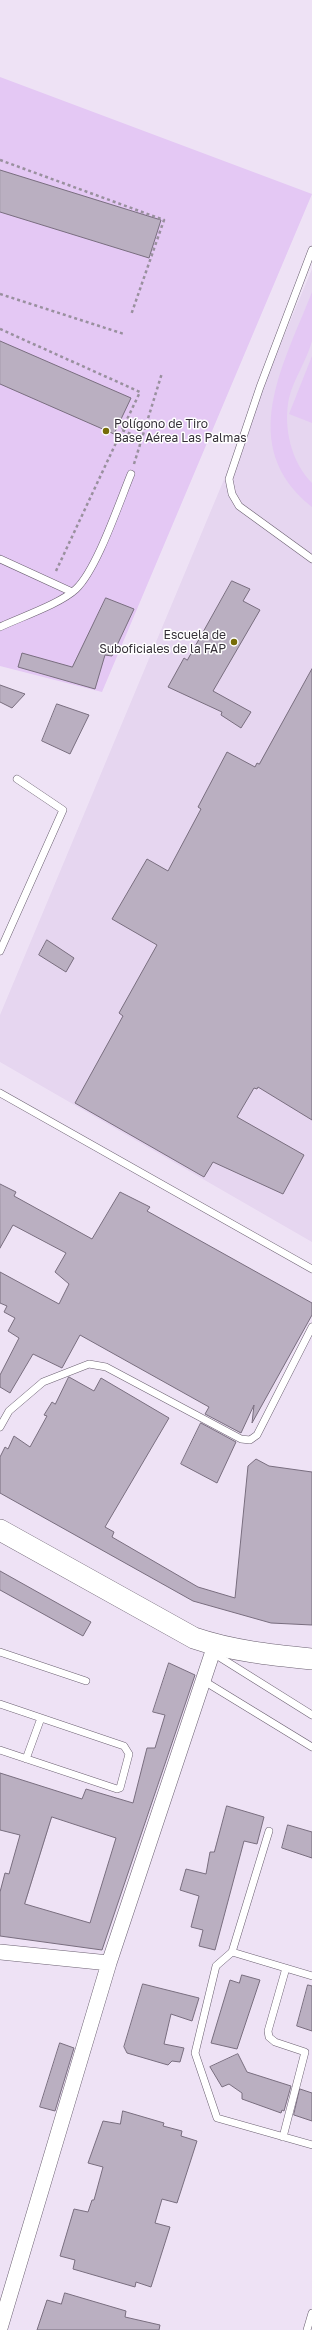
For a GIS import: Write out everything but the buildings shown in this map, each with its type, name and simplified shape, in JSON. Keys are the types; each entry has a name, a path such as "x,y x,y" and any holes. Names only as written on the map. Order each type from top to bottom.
{"street":[{"path":"0,1530 214,1649 312,1659"},
{"path":"0,2328 109,1963 214,1649"},
{"path":"0,1952 109,1963"}],"lane":[{"path":"312,250 260,387 229,479 232,494 239,506 312,559"},
{"path":"0,627 72,592 89,574 131,474"},
{"path":"0,559 72,592"},
{"path":"0,951 64,810 17,779"},
{"path":"0,1093 312,1269"},
{"path":"0,1426 9,1411 43,1382 89,1364 106,1367 241,1439 250,1440 258,1435 312,1327"},
{"path":"214,1649 312,1715"},
{"path":"0,1652 86,1681"},
{"path":"204,1681 312,1747"},
{"path":"0,1704 124,1746 129,1754 120,1788 112,1788 0,1750"},
{"path":"26,1759 41,1718"},
{"path":"269,1832 232,1952 216,1966 195,2053 217,2118 312,2145"},
{"path":"232,1952 312,1976"},
{"path":"283,2137 308,2053 275,2042 269,2037 268,2031 286,1968"},
{"path":"307,2330 312,2313"}],"path":[{"path":"0,160 164,220 131,315"},
{"path":"0,294 124,334"},
{"path":"0,329 140,392 55,573 48,570"},
{"path":"131,474 162,373"},
{"path":"122,430 142,439"}],"shaded area":[{"name":"Polígono de Tiro Base Aérea Las Palmas","path":"0,77 312,194 102,692 0,666"},
{"name":"Escuela de Suboficiales de la FAP","path":"312,269 312,1242 0,1062 0,1015"},
{"path":"312,292 312,341 291,391 287,409 287,421 290,444 294,455 305,475 312,483 312,507 289,483 276,458 271,431 273,404 279,376 289,347"},
{"path":"312,356 312,423 289,414"}],"place":[{"name":"Polígono de Tiro Base Aérea Las Palmas","path":"106,431"},
{"name":"Escuela de Suboficiales de la FAP","path":"234,642"}]}
